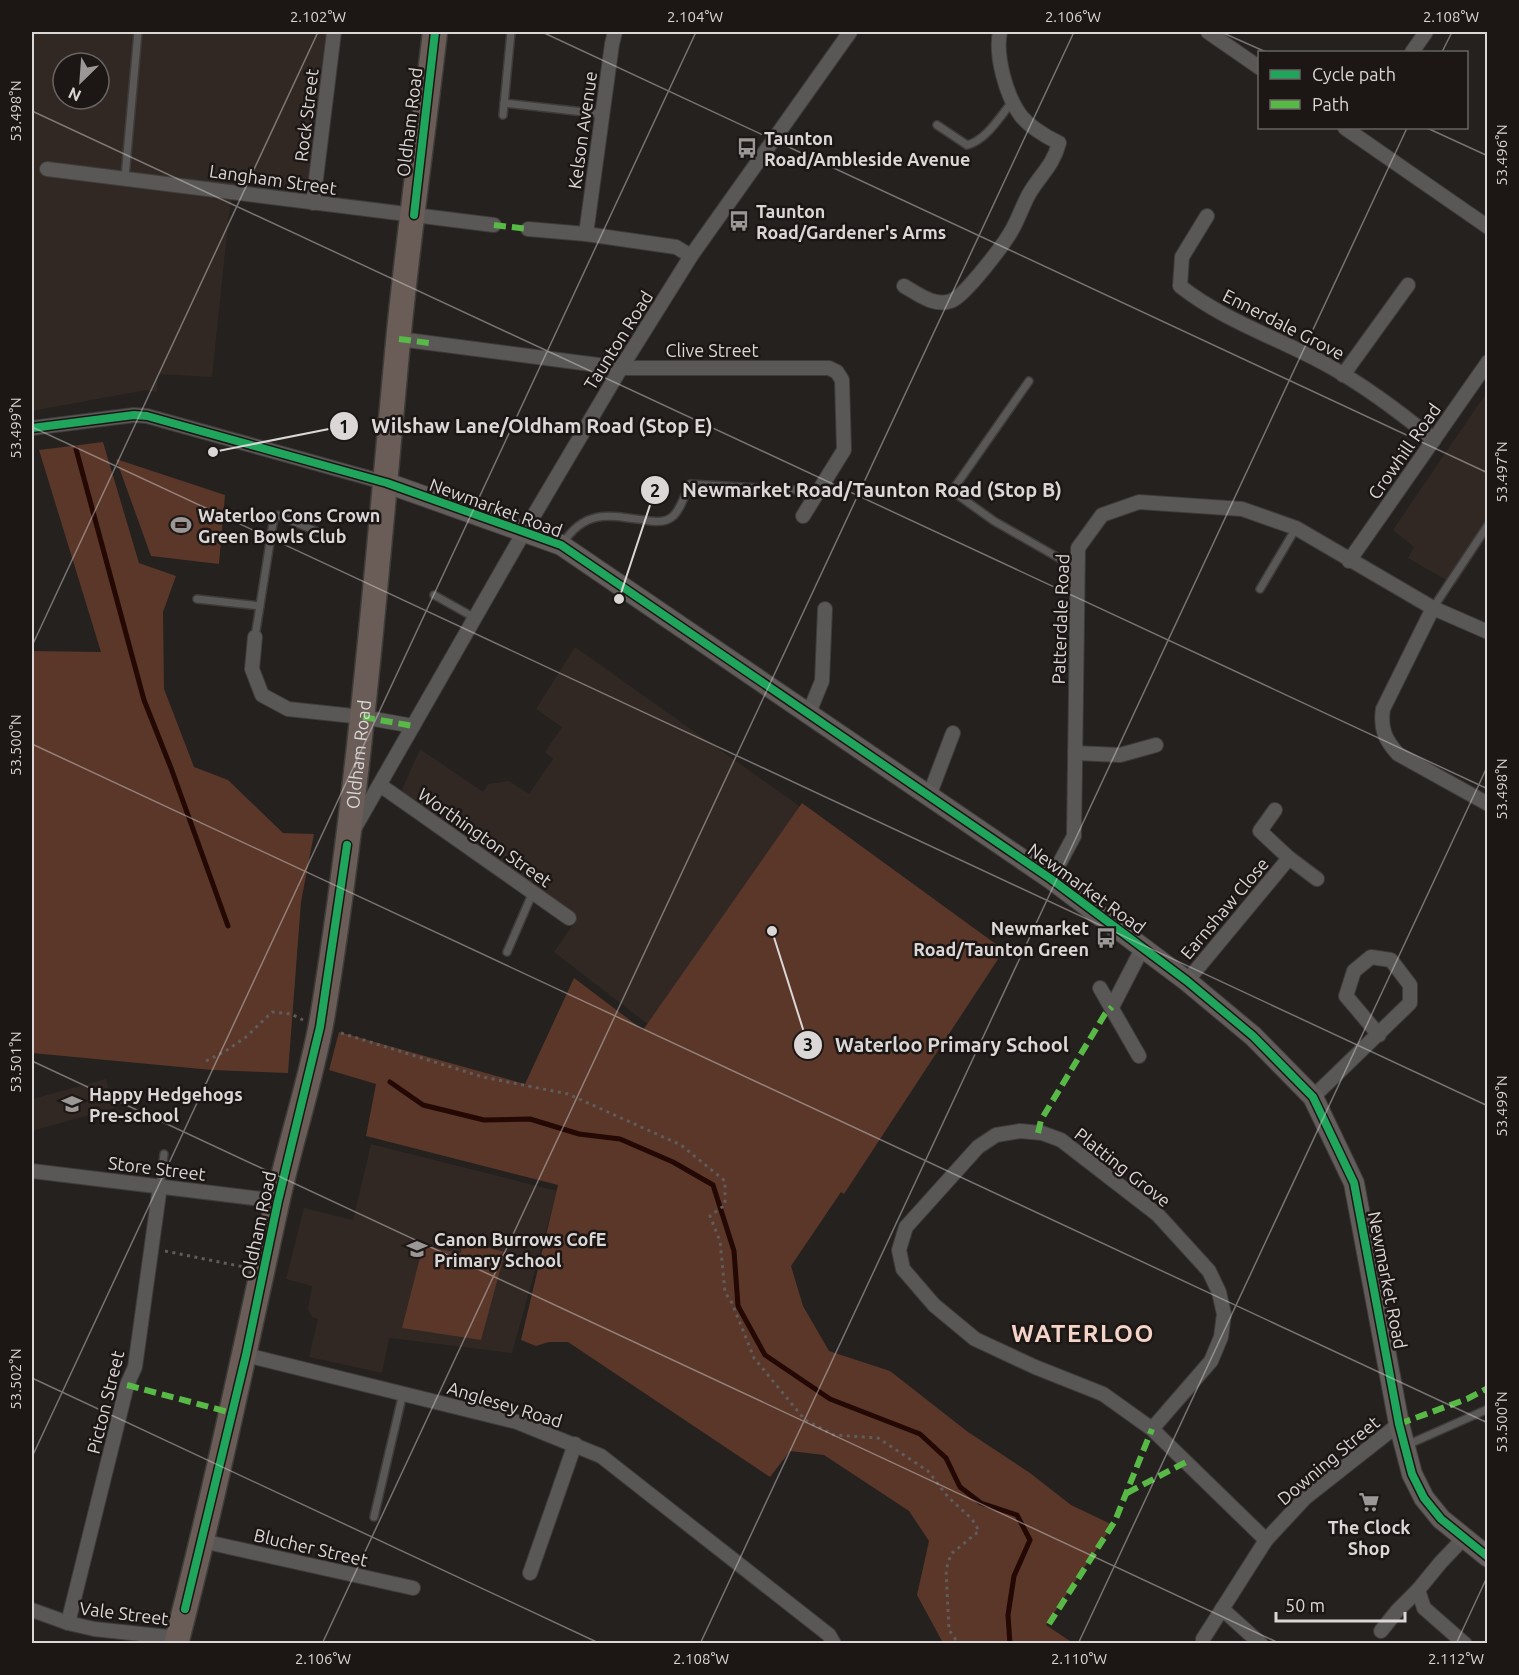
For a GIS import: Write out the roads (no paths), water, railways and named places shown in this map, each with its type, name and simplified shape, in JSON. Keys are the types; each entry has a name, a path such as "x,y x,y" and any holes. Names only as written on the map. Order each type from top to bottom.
{"highway":[{"name":"Oldham Road","path":"177,1641 246,1355 278,1201 321,1027 349,838 363,717 399,339 435,32"}],"street":[{"name":"Rock Street","path":"313,203 334,32"},
{"name":"Kelson Avenue","path":"586,234 615,32"},
{"name":"Taunton Road","path":"349,838 524,532 621,368 691,256 850,32"},
{"path":"904,286 924,298 939,303 951,301 964,292 1012,230 1029,193 1055,157 1059,143 1040,133 1022,117 1012,102 998,56 1000,32"},
{"path":"1208,32 1258,67"},
{"path":"1413,51 1426,32"},
{"path":"1360,132 1488,227"},
{"name":"Langham Street","path":"47,169 494,225"},
{"name":"Ennerdale Grove","path":"1207,216 1182,257 1180,286 1199,302 1343,375 1390,405 1434,440"},
{"path":"528,229 586,234 676,247 691,256"},
{"path":"1343,375 1408,285"},
{"name":"Clive Street","path":"399,339 621,368 829,368 837,372 842,380 844,450 803,516"},
{"name":"Crowhill Road","path":"1349,561 1488,362"},
{"path":"32,428 134,415 147,416 387,483"},
{"name":"Newmarket Road","path":"387,483 561,545 1051,879 1187,981 1253,1036 1313,1097 1354,1184 1399,1424 1412,1474 1424,1498 1441,1519 1488,1557"},
{"name":"Patterdale Road","path":"1051,879 1074,836 1078,548 1102,515 1139,502 1242,509 1296,528 1433,608 1488,632"},
{"path":"1433,608 1383,710 1381,721 1383,730 1387,742 1398,754 1488,804"},
{"path":"808,715 822,681 825,609"},
{"path":"255,637 252,669 262,695 288,709 363,717 413,726"},
{"path":"929,796 953,733"},
{"path":"1076,753 1120,754 1156,745"},
{"name":"Worthington Street","path":"380,785 569,918"},
{"name":"Earnshaw Close","path":"1275,810 1260,831 1289,858 1317,879"},
{"name":"Earnshaw Close","path":"1187,981 1289,858"},
{"path":"1112,1007 1143,947"},
{"path":"1313,1097 1378,1035 1410,1003 1410,985 1391,960 1371,957 1354,971 1346,996 1378,1035"},
{"path":"1100,988 1139,1056"},
{"name":"Platting Grove","path":"1152,1429 1211,1360 1221,1337 1224,1314 1219,1292 1209,1271 1158,1215 1061,1140 1042,1133 1020,1131 996,1135 978,1147 906,1227 899,1250 903,1269 934,1305 975,1339 1103,1395 1152,1429 1266,1540"},
{"name":"Store Street","path":"32,1171 278,1201"},
{"name":"Picton Street","path":"68,1623 127,1385 135,1367 160,1186"},
{"name":"Anglesey Road","path":"246,1355 517,1422 601,1456 830,1635 834,1644"},
{"name":"Downing Street","path":"1203,1644 1203,1638 1266,1540 1305,1498 1399,1424"},
{"path":"530,1573 574,1444"},
{"path":"1382,1631 1397,1611 1463,1539"},
{"name":"Blucher Street","path":"202,1541 413,1588"},
{"path":"1418,1590 1424,1608 1465,1644"},
{"path":"1222,1609 1261,1644"},
{"name":"Vale Street","path":"32,1610 68,1623 94,1629 177,1641"}],"lane":[{"path":"125,177 138,32"},
{"path":"503,116 511,32"},
{"path":"937,125 967,145 974,143 1012,102"},
{"path":"504,103 602,114"},
{"path":"1029,381 952,491 994,521 1078,569"},
{"path":"561,545 572,530 587,519 598,516 655,522 666,521 675,516 690,484 797,490 814,499"},
{"path":"255,637 273,520 276,515 337,540"},
{"path":"1433,608 1488,525"},
{"path":"1260,589 1296,528"},
{"path":"434,595 475,618"},
{"path":"197,599 260,606"},
{"path":"507,952 533,892"},
{"path":"160,1186 164,1154"},
{"path":"374,1517 403,1394"},
{"path":"1405,1446 1488,1409"}],"waterway":[{"path":"76,449 144,700 228,926"},
{"path":"390,1082 423,1105 484,1120 530,1119 579,1134 620,1139 673,1162 713,1185 734,1251 738,1306 765,1355 830,1399 920,1434 946,1458 960,1487 981,1503 1017,1515 1030,1540 1014,1576 1008,1615 1010,1644"}],"place":[{"name":"Taunton Road/Ambleside Avenue","path":"747,148"},
{"name":"Taunton Road/Gardener's Arms","path":"739,221"},
{"name":"Wilshaw Lane/Oldham Road (Stop E)","path":"213,452"},
{"name":"Waterloo Cons Crown Green Bowls Club","path":"181,525"},
{"name":"Newmarket Road/Taunton Road (Stop B)","path":"619,599"},
{"name":"Waterloo Primary School","path":"772,931"},
{"name":"Newmarket Road/Taunton Green","path":"1106,938"},
{"name":"Happy Hedgehogs Pre-school","path":"72,1104"},
{"name":"Canon Burrows CofE Primary School","path":"417,1249"},
{"name":"The Clock Shop","path":"1369,1502"}],"district":[{"name":"WATERLOO","path":"1083,1333"}]}
